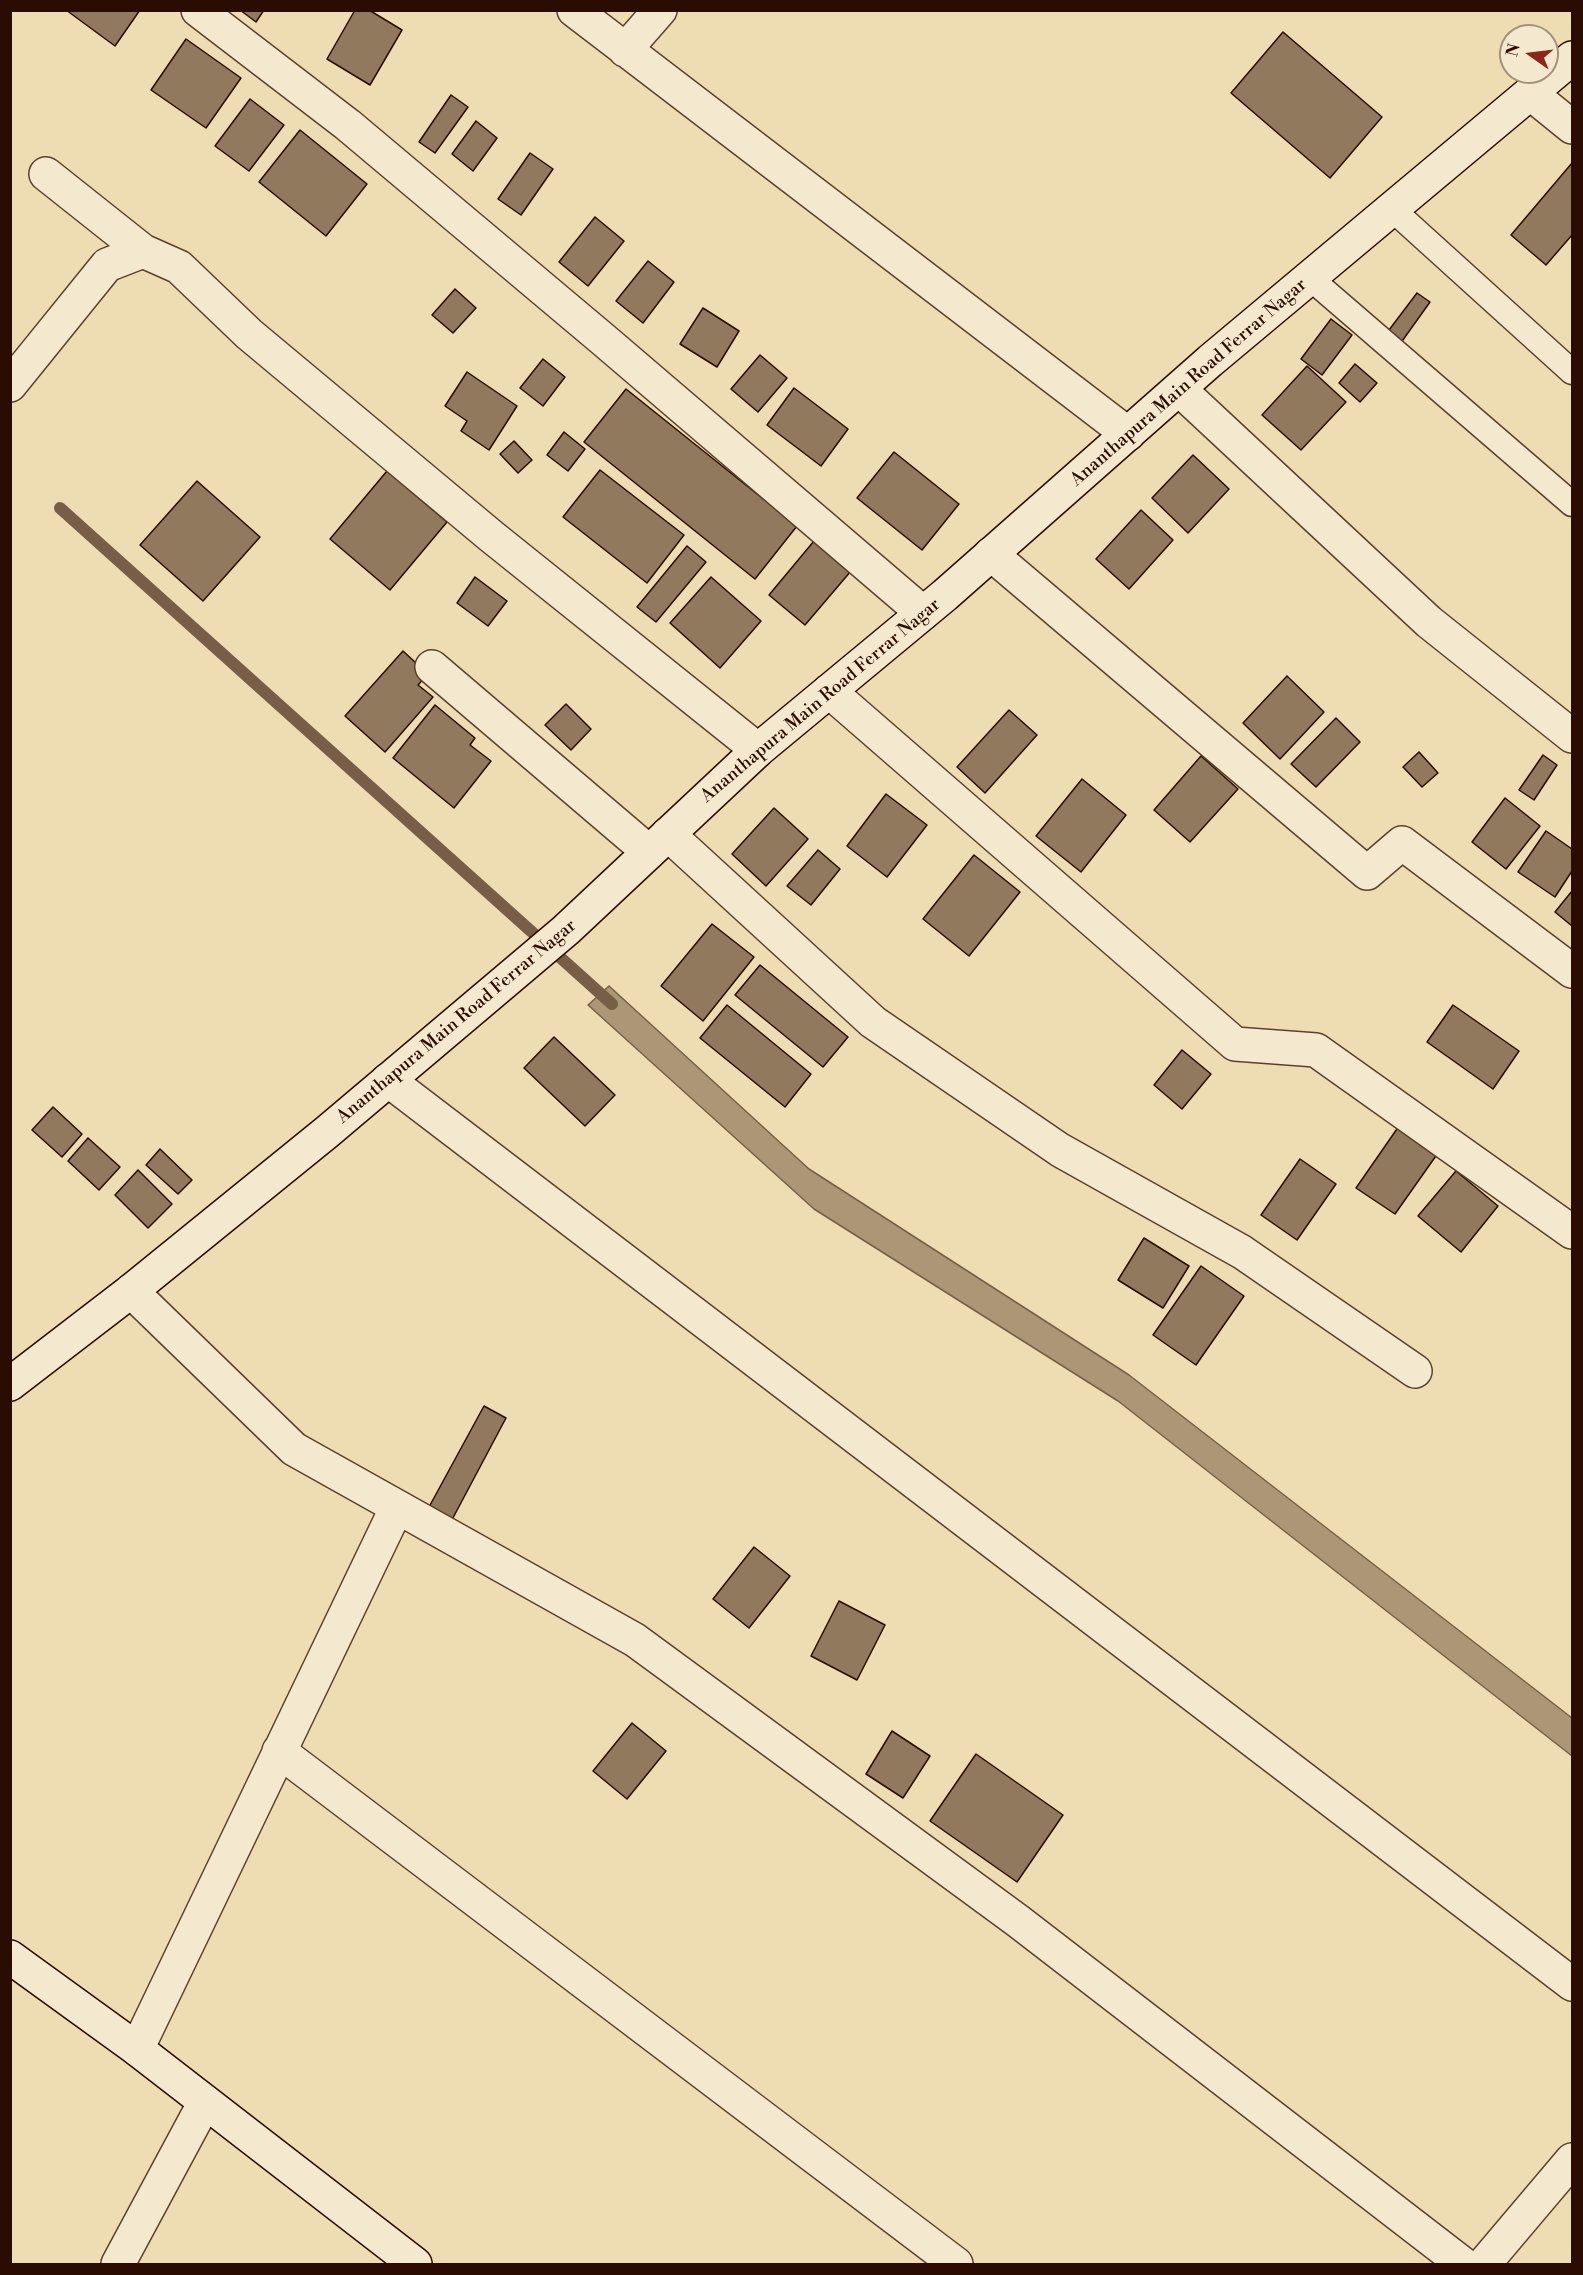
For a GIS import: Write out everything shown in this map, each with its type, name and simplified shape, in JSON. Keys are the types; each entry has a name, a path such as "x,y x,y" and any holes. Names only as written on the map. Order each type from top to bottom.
{"street":[{"path":"198,10 348,125 596,333 923,613"},
{"path":"574,10 1128,434"},
{"path":"625,50 660,10"},
{"name":"Ananthapura Main Road Ferrar Nagar","path":"10,1384 131,1291 566,930 758,750 923,613 1179,389 1572,58"},
{"path":"1530,93 1572,127"},
{"path":"46,174 143,251 179,267 249,334 446,499 758,750"},
{"path":"10,385 107,265 143,251"},
{"path":"1179,389 1429,622 1572,736"},
{"path":"990,554 1367,873 1402,843 1572,971"},
{"path":"432,667 659,843 873,1022 1060,1150 1242,1252 1415,1371"},
{"path":"829,691 1235,1044 1316,1050 1572,1232"},
{"path":"388,1080 1572,1984"},
{"path":"131,1291 294,1449 635,1640 1018,1921 1463,2265"},
{"path":"137,2049 397,1507"},
{"path":"279,1751 956,2265"},
{"path":"10,1957 137,2049 415,2265"},
{"path":"118,2265 205,2102"},
{"path":"1484,2265 1572,2160"}],"lane":[{"path":"1392,209 1572,372"},
{"path":"1310,278 1572,504"}],"shaded area":[{"path":"609,986 809,1169 1129,1375 1572,1718 1572,1756 1118,1401 814,1209 588,1005"}],"building":[{"path":"66,10 140,10 115,46"},
{"path":"240,10 264,10 256,22"},
{"path":"355,10 369,10 402,30 370,85 327,59"},
{"path":"1283,32 1382,117 1330,178 1231,93"},
{"path":"186,39 241,78 206,128 151,90"},
{"path":"451,95 468,107 435,153 419,142"},
{"path":"250,99 284,125 249,171 215,146"},
{"path":"476,121 497,138 473,171 452,154"},
{"path":"300,130 367,184 326,236 259,182"},
{"path":"530,153 553,169 521,215 498,199"},
{"path":"1572,163 1572,235 1546,265 1511,235"},
{"path":"595,217 624,241 588,286 559,262"},
{"path":"648,261 674,282 643,323 616,301"},
{"path":"455,289 476,308 453,333 432,315"},
{"path":"1417,293 1430,302 1400,344 1386,334"},
{"path":"703,308 739,331 717,367 680,344"},
{"path":"1331,319 1352,335 1322,375 1301,359"},
{"path":"760,355 787,378 758,412 731,389"},
{"path":"543,359 565,377 543,406 520,388"},
{"path":"1355,364 1377,383 1360,402 1339,383"},
{"path":"1307,366 1346,402 1301,450 1262,415"},
{"path":"467,372 517,406 489,450 461,431 467,421 445,406"},
{"path":"794,388 848,429 821,466 767,425"},
{"path":"626,389 797,526 755,579 584,442"},
{"path":"564,432 585,449 568,471 547,455"},
{"path":"514,441 532,460 518,473 500,454"},
{"path":"894,452 959,504 922,550 857,498"},
{"path":"1193,455 1229,489 1188,533 1152,498"},
{"path":"600,470 684,535 647,583 563,517"},
{"path":"387,471 447,522 390,590 330,539"},
{"path":"197,481 260,537 203,601 140,545"},
{"path":"1141,510 1173,540 1129,589 1096,559"},
{"path":"814,541 851,571 805,625 769,595"},
{"path":"687,546 706,562 656,622 637,607"},
{"path":"475,577 507,601 488,626 457,603"},
{"path":"711,577 761,621 720,668 670,623"},
{"path":"403,651 428,674 418,685 433,697 385,752 345,716"},
{"path":"1287,676 1324,712 1280,759 1243,723"},
{"path":"566,704 591,729 571,750 545,725"},
{"path":"435,705 475,738 470,745 491,761 454,808 393,758"},
{"path":"1009,710 1037,735 985,793 957,767"},
{"path":"1336,718 1360,742 1316,787 1291,764"},
{"path":"1419,752 1438,773 1422,787 1403,767"},
{"path":"1543,755 1557,765 1534,800 1519,790"},
{"path":"1201,756 1238,789 1190,842 1154,810"},
{"path":"1082,779 1126,815 1081,872 1036,836"},
{"path":"886,794 927,825 887,877 847,846"},
{"path":"1505,798 1540,826 1506,869 1472,842"},
{"path":"774,808 808,839 766,886 732,854"},
{"path":"1546,831 1572,849 1572,871 1555,897 1518,872"},
{"path":"818,850 840,869 811,905 787,886"},
{"path":"974,855 1020,892 969,956 923,919"},
{"path":"1572,891 1572,926 1555,912"},
{"path":"712,924 754,957 703,1021 661,986"},
{"path":"760,965 848,1037 823,1067 735,995"},
{"path":"727,1005 811,1074 785,1107 700,1038"},
{"path":"1453,1005 1519,1051 1493,1089 1427,1042"},
{"path":"554,1037 615,1095 585,1126 524,1068"},
{"path":"1182,1050 1211,1074 1182,1109 1154,1085"},
{"path":"53,1107 82,1134 62,1157 32,1130"},
{"path":"1399,1126 1438,1153 1395,1214 1356,1188"},
{"path":"88,1138 120,1167 99,1190 68,1161"},
{"path":"160,1149 192,1180 178,1194 146,1165"},
{"path":"1300,1159 1336,1184 1297,1240 1261,1215"},
{"path":"138,1170 172,1204 148,1228 115,1195"},
{"path":"1456,1171 1498,1206 1461,1252 1418,1216"},
{"path":"1144,1238 1189,1266 1163,1308 1118,1280"},
{"path":"1201,1266 1244,1296 1196,1365 1153,1335"},
{"path":"484,1406 506,1418 446,1531 423,1518"},
{"path":"754,1547 790,1576 749,1628 713,1599"},
{"path":"839,1601 885,1625 857,1680 811,1656"},
{"path":"632,1723 666,1751 627,1799 593,1771"},
{"path":"892,1731 930,1756 903,1798 866,1774"},
{"path":"976,1754 1063,1815 1017,1882 930,1821"}],"waterway":[{"path":"60,508 612,1004"}]}
